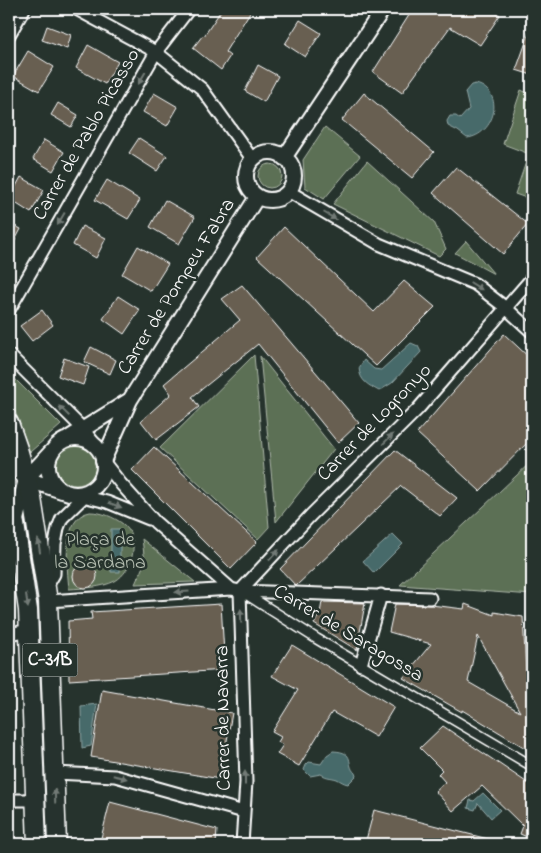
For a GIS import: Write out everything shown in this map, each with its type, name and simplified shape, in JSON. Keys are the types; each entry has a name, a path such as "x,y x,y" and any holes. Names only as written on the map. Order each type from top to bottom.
{"main road":[{"name":"C-31B","path":"9,423 32,498 47,595 57,844"},
{"name":"C-31B","path":"9,502 16,524 30,630 37,844"}],"street":[{"path":"9,35 24,9"},
{"path":"76,9 156,52 202,88 253,160"},
{"name":"Carrer de Pablo Picasso","path":"9,310 156,52 189,9"},
{"path":"284,158 383,9"},
{"path":"268,153 280,155 284,158 290,163 293,170 292,185 288,191 283,196 270,200 258,196 248,186 247,179 247,172 253,160 257,156 268,153"},
{"path":"288,191 379,244 475,284 506,308 532,332"},
{"name":"Carrer de Pompeu Fabra","path":"104,461 130,400 258,196"},
{"name":"Carrer de Logronyo","path":"236,590 418,409 532,278"},
{"path":"9,355 84,430 97,447 104,461 102,475 94,487 75,495 26,479 9,462"},
{"name":"Carrer de Pompeu Fabra","path":"26,479 60,444 130,400"},
{"path":"75,495 59,488 53,482 49,474 50,456 60,444 74,438 82,439 97,447"},
{"name":"Carrer de Saragossa","path":"104,461 121,484 155,522 236,590 532,766"},
{"path":"16,524 26,479"},
{"path":"75,495 58,528 55,544 54,574 47,595 236,590 430,598"},
{"name":"Carrer de Saragossa","path":"75,495 107,502 155,522"},
{"name":"Carrer de Navarra","path":"236,590 246,782 242,844"},
{"path":"362,665 381,595"},
{"path":"9,634 30,630"},
{"path":"54,773 115,776 244,812"},
{"path":"9,800 36,800"}],"green space":[{"path":"521,90 532,95 532,155 503,144"},
{"path":"325,127 360,156 324,199 305,187 303,160"},
{"path":"528,156 532,157 532,200 515,194"},
{"path":"367,161 434,222 446,249 439,256 333,204"},
{"path":"265,164 275,164 282,171 282,181 275,188 265,188 258,181 258,171"},
{"path":"466,241 494,274 455,253"},
{"path":"254,355 269,527 258,539 160,448"},
{"path":"260,356 334,449 276,522"},
{"path":"9,373 61,425 30,452 9,395"},
{"path":"72,445 80,445 87,448 93,454 96,465 93,476 87,482 80,485 72,485 65,482 59,476 56,469 56,461 59,454 65,448"},
{"path":"532,461 532,595 400,585"},
{"name":"Plaça de la Sardana","path":"90,512 107,515 116,519 129,530 133,546 130,562 126,570 115,581 98,586 69,589 67,557 70,533 74,523 81,516"},
{"path":"142,539 195,582 135,584 145,562"}],"water":[{"path":"476,84 485,88 491,95 494,104 493,113 490,122 484,129 477,135 467,138 448,126 447,121 450,116 456,116 460,119 469,109 465,92 471,85"},
{"path":"411,343 418,346 421,352 392,383 379,391 368,385 361,376 359,368 364,360 374,369 381,370"},
{"path":"111,529 120,529 120,572 111,572"},
{"path":"393,534 403,544 374,573 363,561"},
{"path":"97,704 91,746 82,748 81,706"},
{"path":"333,751 348,756 356,776 348,784 321,774 310,776 304,770 309,762 321,764 327,755"},
{"path":"483,793 500,810 491,818 478,803 475,810 468,808 470,800 474,801"}],"building":[{"path":"222,9 252,9 225,52 230,56 221,70 193,48 204,36"},
{"path":"413,9 490,9 500,15 480,45 450,27 402,93 373,72"},
{"path":"300,20 321,33 305,57 285,44"},
{"path":"47,26 71,35 67,49 42,40"},
{"path":"532,28 532,75 516,70"},
{"path":"88,45 118,62 105,84 76,68"},
{"path":"28,51 54,67 39,91 13,76"},
{"path":"258,65 278,76 264,102 245,91"},
{"path":"154,93 178,107 167,126 143,112"},
{"path":"364,93 434,152 412,178 342,120"},
{"path":"58,103 78,115 71,127 51,115"},
{"path":"139,138 167,156 157,171 129,153"},
{"path":"44,140 64,152 53,171 33,159"},
{"path":"456,167 528,224 503,254 433,193"},
{"path":"21,177 44,190 31,213 9,199"},
{"path":"107,180 140,200 128,219 95,200"},
{"path":"165,200 195,217 179,244 150,227"},
{"path":"9,223 21,229 9,252"},
{"path":"82,226 106,238 96,258 73,245"},
{"path":"284,227 374,312 404,281 435,307 376,366 257,257"},
{"path":"138,246 168,264 151,291 122,274"},
{"path":"242,285 359,423 338,443 258,344 192,397 199,407 156,440 141,421 171,394 164,384 240,320 222,299"},
{"path":"118,296 140,310 124,334 103,319"},
{"path":"42,310 53,325 32,341 20,326"},
{"path":"504,334 532,360 532,438 480,491 417,433"},
{"path":"91,347 116,360 110,374 84,362"},
{"path":"64,358 89,367 83,385 58,376"},
{"path":"154,447 257,542 231,569 132,470"},
{"path":"395,450 457,498 440,516 401,486 296,586 280,569"},
{"path":"85,564 90,565 96,571 96,581 90,587 85,588 80,587 74,581 73,576 74,571 80,565"},
{"path":"322,602 365,603 357,650 314,624 320,613"},
{"path":"221,604 225,670 69,680 68,621 92,619 91,612"},
{"path":"395,604 431,605 464,609 465,604 494,615 494,612 523,617 526,671 532,673 532,752 462,710 462,712 403,678 431,644 389,632","holes":["478,636 520,712 468,682"]},
{"path":"292,645 394,707 376,737 332,712 299,766 277,754 283,745 278,742 281,737 272,732 298,690 272,676"},
{"path":"102,690 232,713 220,779 91,757"},
{"path":"443,726 532,786 532,839 520,834 523,826 482,786 453,811 435,791 445,782 438,774 442,770 420,748"},
{"path":"110,802 217,830 216,844 146,844 132,840 130,844 121,844 101,838"},
{"path":"374,810 492,840 492,844 365,844"}]}
